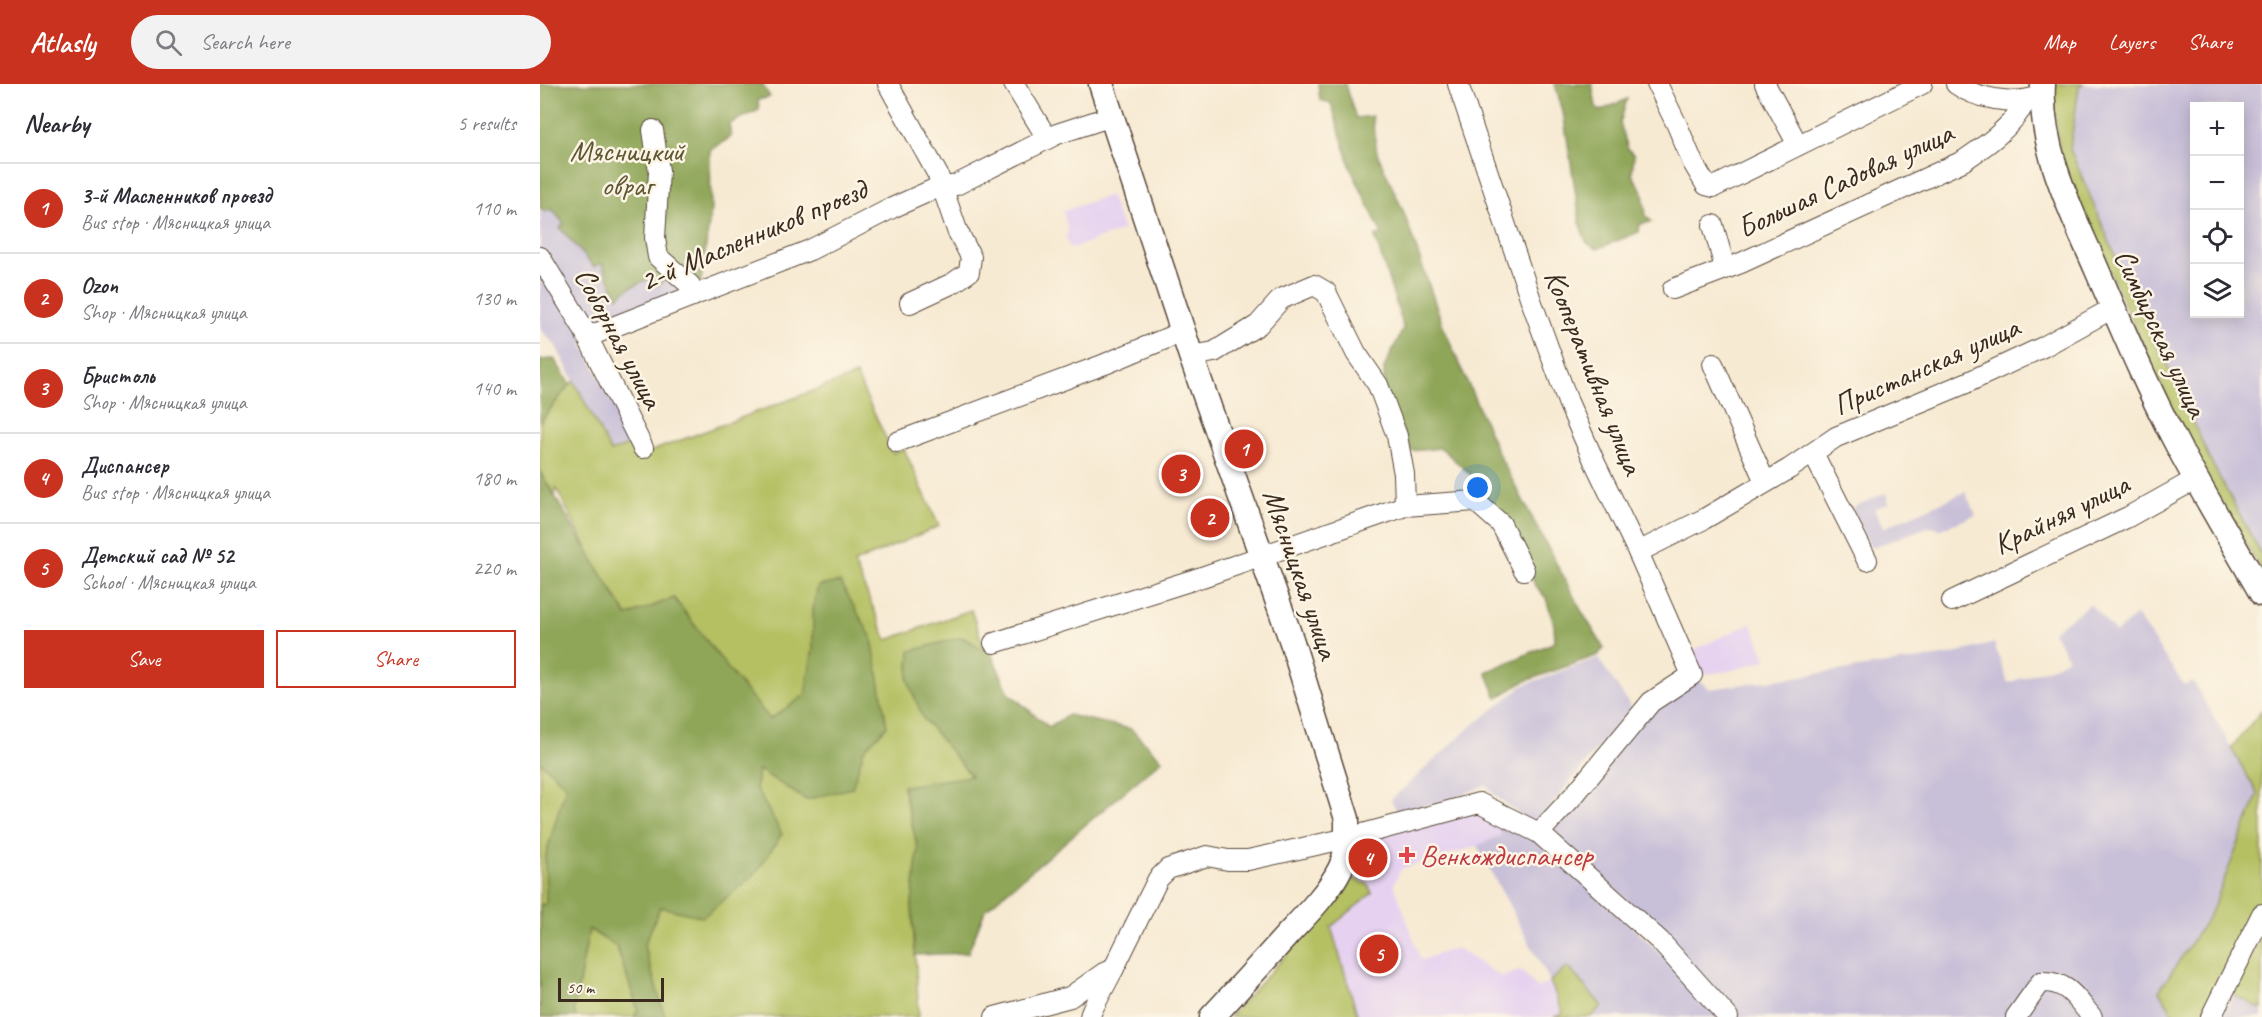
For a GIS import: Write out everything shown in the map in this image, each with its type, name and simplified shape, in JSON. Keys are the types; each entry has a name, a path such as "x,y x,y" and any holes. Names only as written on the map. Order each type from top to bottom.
{"main road":[{"name":"Мясницкая улица","path":"1101,84 1191,356 1263,557 1340,791 1347,819 1348,838 1343,862 1332,883 1212,1017"},
{"name":"Симбирская улица","path":"2037,94 2051,153 2067,201 2113,308 2159,408 2196,479 2262,594"}],"street":[{"path":"888,84 938,176 957,230 972,257 969,272 953,283 910,303"},
{"path":"1014,84 1047,138"},
{"name":"Кооперативная улица","path":"1458,84 1568,402 1692,675 1651,702 1575,794 1539,833"},
{"name":"Большая Садовая улица","path":"1657,84 1706,185 1714,187 1922,84"},
{"path":"1765,84 1798,145"},
{"path":"1956,84 1963,89 1990,98 2037,94"},
{"name":"Большая Садовая улица","path":"1673,290 1845,216 1922,178 1963,161 1989,143 2037,94"},
{"name":"2-й Масленников проезд","path":"587,337 810,250 932,190 956,185 1047,138 1112,116"},
{"path":"653,130 659,171 655,238 658,257 690,285 693,296"},
{"path":"1713,225 1725,268"},
{"name":"Соборная улица","path":"540,257 587,337 643,448"},
{"path":"1191,356 1214,352 1258,325 1281,299 1314,285 1326,292 1356,353 1378,385 1397,436 1404,474 1405,506"},
{"name":"Пристанская улица","path":"1638,552 1704,519 1836,437 1966,383 2043,347 2113,308"},
{"path":"897,442 1184,332"},
{"path":"1713,364 1765,482"},
{"path":"1813,453 1867,560"},
{"name":"Крайняя улица","path":"1952,601 2128,517 2196,479"},
{"path":"994,643 1263,557 1405,506 1475,501 1501,524 1524,570"},
{"path":"1090,1017 1158,879 1168,869 1207,856 1228,860 1248,860 1348,838 1479,803 1539,833 1660,941 1728,1017"},
{"path":"2211,1017 2262,914"},
{"path":"995,1017 1070,997 1104,973 1113,970"},
{"path":"2016,1017 2041,982 2055,981 2069,990 2092,1017"}],"shaded area":[{"path":"2083,84 2262,84 2262,556 2208,456 2181,393 2130,290 2070,148 2079,87"},
{"path":"1110,195 1123,230 1070,249 1066,238 1068,230 1063,211"},
{"path":"540,208 545,212 552,209 564,224 560,228 594,266 601,263 629,288 648,279 666,278 690,292 582,343 633,443 612,452 554,343 540,329"},
{"path":"1965,492 1976,515 1941,529 1928,527 1871,548 1851,508 1886,493 1889,503 1874,509 1883,528"},
{"path":"2090,604 2116,633 2136,615 2184,685 2193,681 2258,794 2211,913 2159,991 2174,1013 2170,1017 1591,1017 1601,1006 1568,968 1550,981 1477,846 1501,835 1497,816 1536,839 1665,957 1679,945 1550,834 1653,704 1698,680 1710,689 1950,655 1994,643 2008,683 2053,667 2068,658 2053,631"},
{"path":"1751,623 1767,660 1730,671 1707,674 1698,670 1689,652"},
{"path":"1598,658 1631,707 1543,816 1529,822 1493,794 1486,785 1432,807 1429,804 1400,816 1391,800 1467,730 1524,685"},
{"path":"1483,808 1497,816 1501,835 1477,846 1401,869 1394,884 1421,960 1456,948 1502,977 1521,970 1538,988 1550,981 1563,1014 1554,1017 1358,1017 1331,927 1372,893 1368,884 1352,878 1362,864 1370,844 1377,837"},
{"path":"2233,995 2262,1009 2262,1017 2222,1017"}],"green space":[{"name":"Мясницкий овраг","path":"540,84 762,84 770,97 758,100 759,110 729,124 731,137 710,150 711,209 700,288 690,292 666,278 659,285 648,279 629,288 618,297 601,263 594,267 560,228 564,224 552,209 545,212 540,208"},
{"path":"1318,84 1345,84 1356,118 1372,116 1377,153 1404,213 1443,326 1499,455 1582,612 1604,648 1598,655 1525,681 1497,698 1486,672 1555,642 1554,625 1546,598 1535,585 1514,538 1488,501 1479,482 1441,448 1411,451 1384,388 1384,368 1403,329 1375,237 1382,234 1351,169 1331,103 1320,100"},
{"path":"1555,84 1592,84 1596,107 1600,111 1627,99 1620,123 1628,149 1634,155 1632,174 1643,193 1646,216 1652,222 1640,224 1639,232 1597,249 1587,243 1581,228 1563,112"},
{"path":"2055,84 2083,84 2079,87 2070,149 2130,290 2181,393 2208,456 2262,556 2262,572 2187,442 2075,196 2059,148 2052,93"},
{"path":"554,359 570,384 540,422 540,360"},
{"path":"856,375 893,453 904,449 939,526 854,563 887,640 971,610 996,682 972,776 903,787 918,849 912,905 919,1017 665,1017 644,946 660,907 624,620 556,488 555,496 540,472 540,422 574,381 611,452 633,443 641,455"},
{"path":"540,472 627,616 674,598 770,719 805,695 813,649 813,607 818,586 840,582 872,638 887,726 864,750 852,788 806,800 758,769 756,788 782,834 756,873 703,917 660,907 644,946 665,1017 634,1017 638,1010 617,947 589,929 574,1009 576,1017 540,1017 540,905 546,904 545,858 566,785 540,762"},
{"path":"962,637 991,653 1009,693 1049,727 1068,715 1131,729 1162,760 985,910 968,953 915,955 912,905 918,849 903,786 971,776 923,718 908,681 910,651"},
{"path":"2262,710 2262,896 2204,1017 2170,1017 2173,1013 2159,991 2211,913 2258,794 2231,748"},
{"path":"540,728 592,773 540,1017"},
{"path":"1352,878 1368,884 1372,893 1331,927 1358,1017 1229,1017 1345,890"},
{"path":"589,929 617,947 638,1010 634,1017 576,1017 574,1009"},
{"path":"2262,934 2262,1009 2233,995"},
{"path":"1568,967 1602,1006 1591,1017 1554,1017 1563,1014 1550,981"}],"place":[{"name":"3-й Масленников проезд","path":"1244,449"},
{"name":"Бристоль","path":"1181,474"},
{"name":"Ozon","path":"1210,518"},
{"name":"Венкождиспансер","path":"1407,855"},
{"name":"Диспансер","path":"1368,858"},
{"name":"Детский сад № 52","path":"1379,954"}]}
